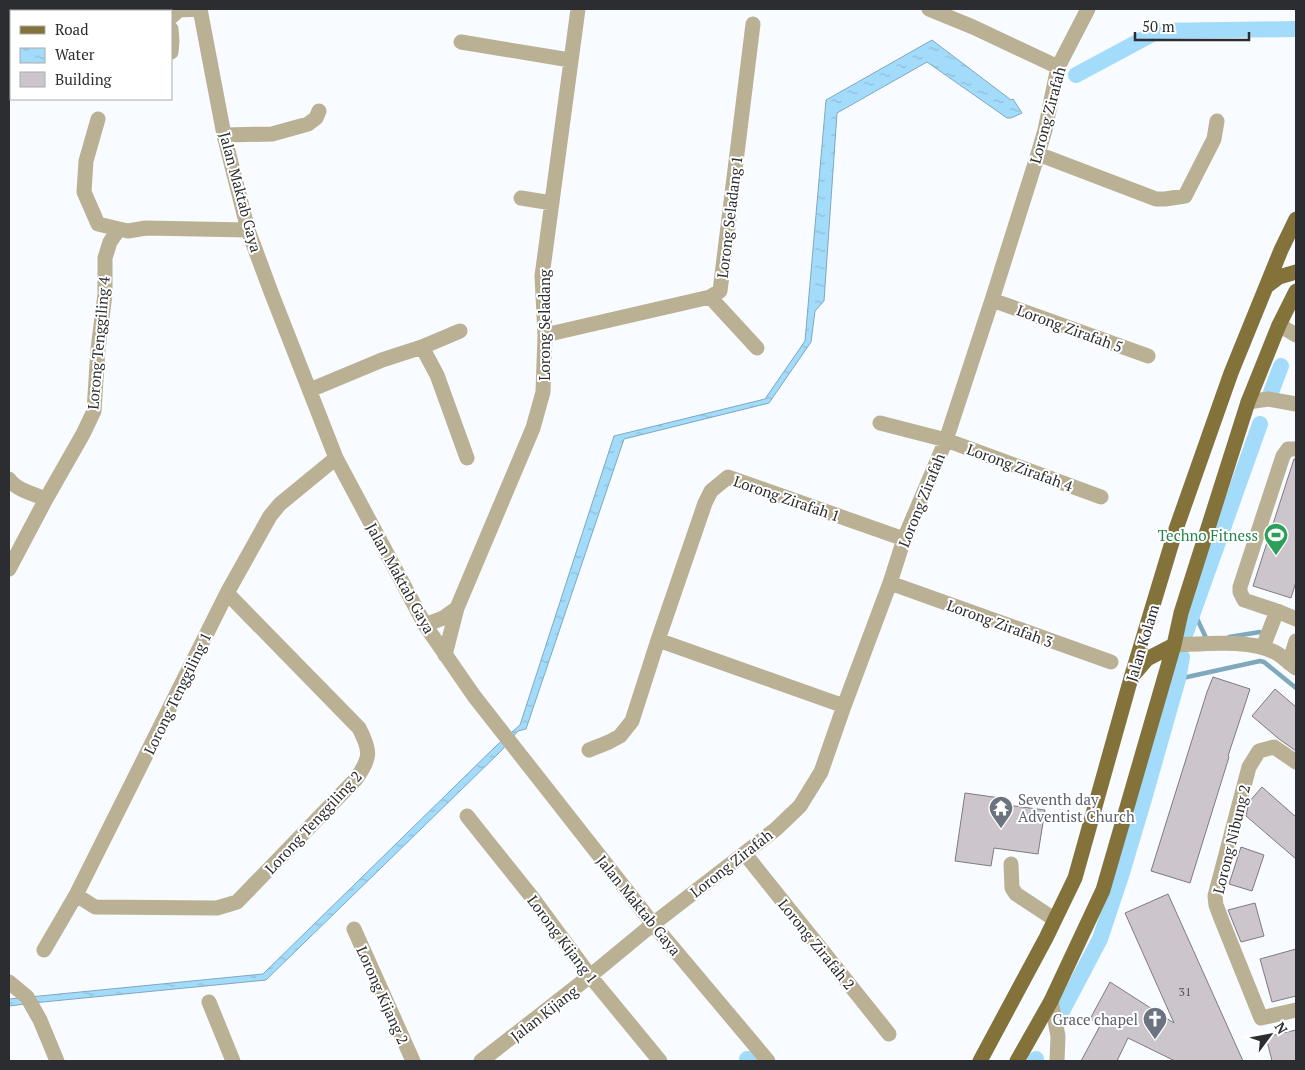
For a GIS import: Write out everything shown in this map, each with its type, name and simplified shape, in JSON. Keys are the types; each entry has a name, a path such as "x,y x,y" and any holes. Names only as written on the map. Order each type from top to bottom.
{"main road":[{"name":"Jalan Kolam","path":"980,1061 1046,938 1075,878 1131,678 1180,520 1230,373 1296,219"},
{"path":"1266,286 1279,277 1296,272"},
{"name":"Jalan Kolam","path":"1017,1061 1051,1001 1103,890 1174,645 1181,613 1248,402 1279,325 1296,291"},
{"path":"1131,678 1139,666 1147,659 1174,645"}],"street":[{"path":"172,16 178,10 200,9"},
{"name":"Jalan Maktab Gaya","path":"200,9 224,135 248,230 336,458 425,625 474,696 652,924 768,1061"},
{"name":"Lorong Seladang","path":"445,655 457,608 533,428 543,392 545,335 542,276 578,9"},
{"path":"929,9 1058,67"},
{"name":"Lorong Zirafah","path":"652,924 776,829 800,806 821,772 890,583 904,539 946,440 1038,154 1058,67 1088,9"},
{"name":"Lorong Seladang 1","path":"545,335 710,297 720,291 754,24"},
{"path":"461,42 570,60"},
{"path":"224,135 272,134 290,130 308,124 316,118 319,111"},
{"path":"98,120 86,161 84,192 98,224 128,231 146,228 248,230"},
{"path":"1038,154 1156,199 1185,196 1214,139 1217,121"},
{"path":"521,198 552,203"},
{"name":"Lorong Tenggiling 4","path":"9,569 94,411 98,349 105,294 105,258 110,242 119,229"},
{"path":"710,297 757,348"},
{"name":"Lorong Zirafah 5","path":"992,300 1148,356"},
{"path":"1279,325 1296,335"},
{"path":"310,390 382,360 422,347 460,331"},
{"path":"422,347 437,375 467,458"},
{"path":"1248,402 1268,399 1296,404"},
{"name":"Lorong Zirafah 4","path":"880,423 946,440 1101,497"},
{"path":"1296,449 1288,449 1283,456 1240,592 1247,602 1296,619"},
{"name":"Lorong Tenggiling 1","path":"44,950 76,895 227,593 270,516 280,504 336,458"},
{"name":"Lorong Zirafah 1","path":"589,750 620,736 632,721 705,503 711,491 728,477 904,539"},
{"path":"9,479 18,488 46,499"},
{"name":"Lorong Zirafah 3","path":"890,583 1111,662"},
{"name":"Lorong Tenggiling 2","path":"76,895 95,907 216,908 237,902 356,779 365,766 368,755 365,741 358,728 227,593"},
{"path":"425,625 443,618 457,608"},
{"path":"1263,647 1277,611"},
{"path":"658,640 844,706"},
{"path":"1293,666 1296,642"},
{"path":"1174,645 1233,643 1263,647 1277,653 1293,666"},
{"name":"Lorong Nibung 2","path":"1296,762 1274,747 1259,751 1249,767 1215,896 1222,921 1261,1018 1296,1010"},
{"name":"Lorong Kijang 1","path":"467,816 531,896 590,976 660,1061"},
{"name":"Lorong Zirafah 2","path":"745,854 889,1034"},
{"path":"1011,864 1012,888 1016,894 1054,919"},
{"name":"Jalan Kijang","path":"481,1061 590,976 652,924"},
{"name":"Lorong Kijang 2","path":"354,929 413,1061"},
{"path":"9,982 27,997 40,1020 56,1061"},
{"path":"1051,1001 1058,1036 1057,1061"},
{"path":"209,1002 232,1061"}],"green space":[{"path":"56,9 102,9 99,10"}],"water":[{"path":"9,9 56,9 10,10 9,81"},
{"path":"932,40 1011,100 1013,99 1022,113 1007,118 927,62 837,113 824,301 815,311 811,342 769,403 624,439 526,729 518,731 501,751 266,980 9,1006 9,999 263,974 497,745 520,725 614,436 765,399 805,341 826,100"}],"building":[{"path":"1294,459 1296,459 1296,582 1291,598 1253,586"},
{"path":"1213,677 1250,689 1190,883 1151,871"},
{"path":"1275,689 1296,707 1296,751 1252,716"},
{"path":"1262,787 1296,817 1296,859 1246,816 1249,802"},
{"name":"Seventh day Adventist Church","path":"965,793 1000,798 999,804 1045,810 1038,854 994,848 991,866 955,861"},
{"path":"1241,847 1264,855 1252,891 1229,884"},
{"path":"1168,894 1243,1061 1175,1061 1128,1038 1117,1061 1081,1061 1101,1024 1090,1019 1110,982 1174,1023 1125,913"},
{"path":"1255,903 1264,936 1241,942 1228,910"},
{"path":"1296,949 1296,996 1272,1002 1260,959"},
{"path":"1296,1030 1296,1061 1272,1061 1266,1037"}],"waterway":[{"path":"1076,75 1158,31 1296,29"},
{"path":"1270,395 1281,366"},
{"path":"1186,632 1260,424"},
{"path":"1193,610 1207,640"},
{"path":"1229,637 1260,632"},
{"path":"1060,1015 1100,939 1144,799 1178,679 1182,657"},
{"path":"1178,679 1260,661 1264,662 1296,688"},
{"path":"747,1059 763,1061"}],"place":[{"name":"Techno Fitness","path":"1276,556"},
{"name":"Seventh day Adventist Church","path":"1001,829"},
{"name":"Grace chapel","path":"1155,1040"}]}
